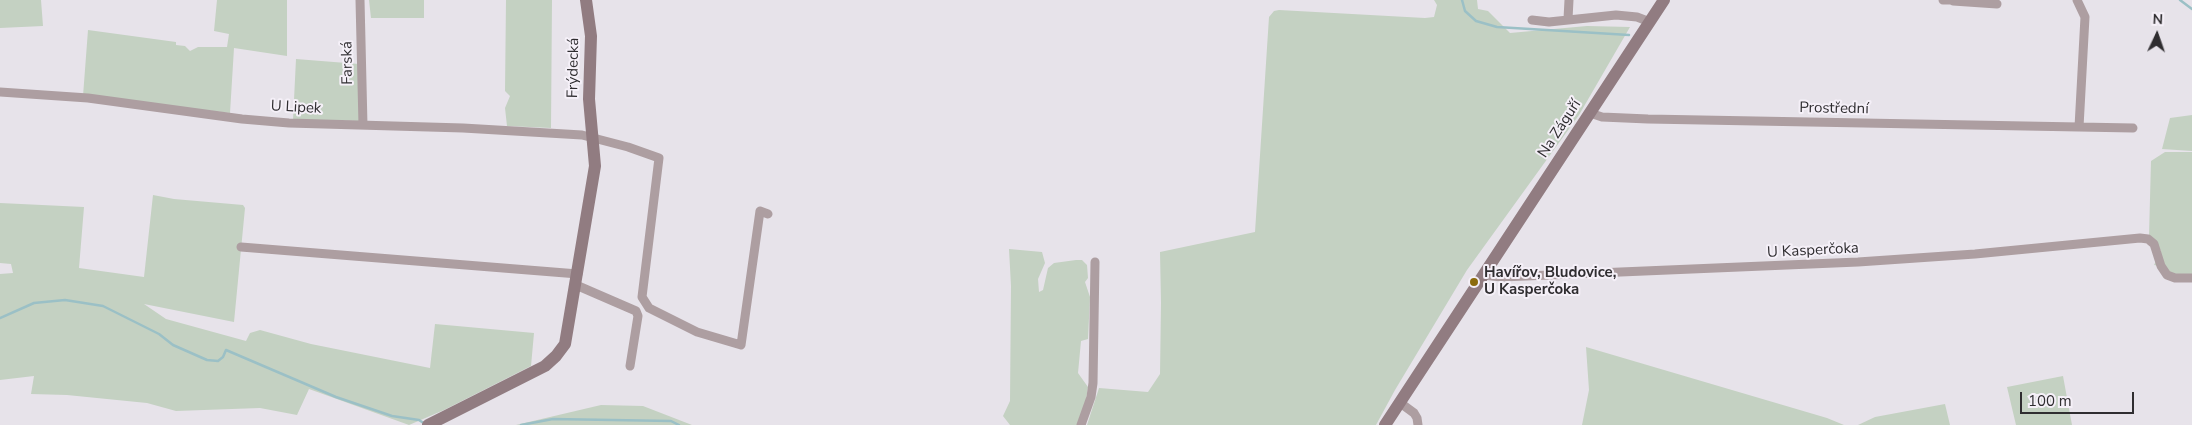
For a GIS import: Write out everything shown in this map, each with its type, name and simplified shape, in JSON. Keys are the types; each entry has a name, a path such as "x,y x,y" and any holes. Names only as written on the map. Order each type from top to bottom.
{"street":[{"name":"Farská","path":"360,0 363,125"},
{"name":"Frýdecká","path":"431,423 538,370 552,360 563,348 567,338 595,166 589,99 591,36 586,0"},
{"path":"1568,19 1569,0"},
{"name":"Na Záguří","path":"1385,425 1664,0"},
{"path":"1943,0 1997,4"},
{"path":"2077,0 2085,17 2079,127"},
{"path":"1532,20 1549,22 1627,15 1650,22"},
{"name":"U Lipek","path":"0,92 88,98 251,120 582,135 628,147 659,158 642,297 649,308 697,332 742,345 761,211"},
{"name":"Prostřední","path":"1590,112 1602,117 1648,119 2133,128"},
{"name":"U Kasperčoka","path":"1483,275 1502,277 1858,262 1975,254 2144,238 2150,240 2155,245 2165,274 2175,278 2192,278"},
{"path":"240,247 577,280 636,311 638,316 630,366"},
{"path":"1081,425 1091,397 1093,383 1095,262"},
{"path":"1399,402 1414,413 1418,425"}],"green space":[{"path":"0,0 41,0 43,26 0,28"},
{"path":"217,0 287,0 287,56 234,48 230,113 83,96 88,30 176,42 176,45 185,46 190,51 198,47 227,47 229,34 214,31"},
{"path":"369,0 424,0 424,18 371,18"},
{"path":"506,0 552,0 551,128 507,126 505,108 510,96 505,91"},
{"path":"1434,0 1477,0 1478,9 1488,11 1510,33 1587,26 1630,27 1579,115 1467,270 1376,425 1087,425 1099,388 1148,392 1160,374 1160,252 1255,232 1269,17 1274,11 1279,10 1425,18 1434,17 1437,5"},
{"path":"296,59 359,64 359,121 293,120"},
{"path":"2192,115 2192,151 2162,149 2170,118"},
{"path":"2165,152 2192,152 2192,279 2168,280 2165,267 2154,265 2161,251 2149,236 2151,161"},
{"path":"153,195 174,199 243,205 245,208 234,322 144,304 166,319 246,341 250,333 260,330 311,344 430,368 435,324 534,333 531,366 444,410 409,425 309,389 297,415 260,408 176,411 147,403 67,395 31,394 34,376 0,380 0,274 13,273 11,264 0,263 0,203 84,207 79,268 144,277"},
{"path":"1009,249 1042,252 1045,263 1038,279 1039,292 1043,290 1048,268 1054,263 1082,260 1087,265 1088,278 1085,282 1090,297 1088,339 1081,341 1078,373 1088,387 1086,400 1077,425 1010,425 1003,416 1010,401 1011,286"},
{"path":"1586,347 1827,418 1844,425 1582,425 1589,390"},
{"path":"2063,376 2072,425 2016,425 2007,387"},
{"path":"1945,404 1950,425 1858,425 1875,417"},
{"path":"601,405 643,406 692,425 516,425"}],"waterway":[{"path":"1462,0 1465,11 1476,21 1497,27 1629,35"},
{"path":"2180,0 2192,9"},
{"path":"0,318 34,303 65,300 103,306 159,334 173,345 207,360 218,361 223,357 226,350 336,397 392,416 419,420 425,424"},
{"path":"521,425 553,419 671,421 679,425"}],"place":[{"name":"Havířov, Bludovice, U Kasperčoka","path":"1474,282"}]}
